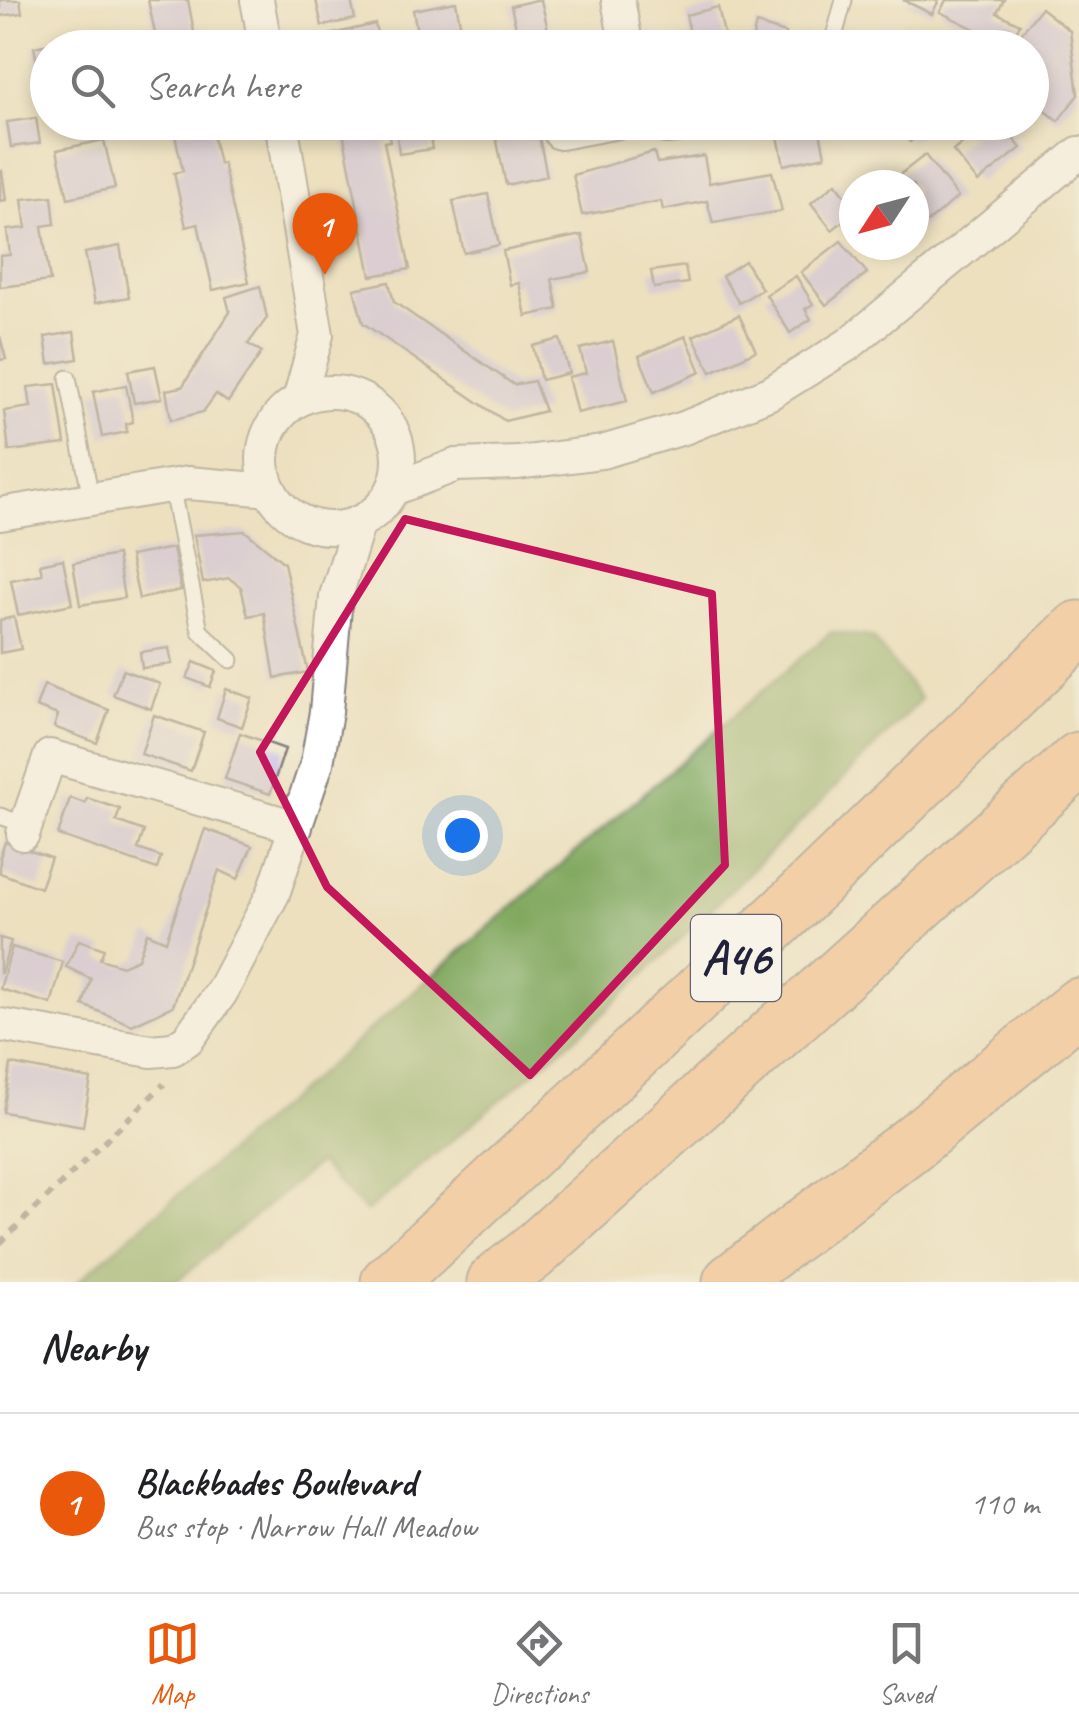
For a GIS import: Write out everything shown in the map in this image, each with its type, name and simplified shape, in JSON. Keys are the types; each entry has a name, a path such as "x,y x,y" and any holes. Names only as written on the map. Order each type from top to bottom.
{"highway":[{"name":"A46","path":"389,1282 1079,630"},
{"name":"A46","path":"495,1282 531,1254 1079,760"},
{"path":"731,1282 926,1132 1079,1006"},
{"path":"761,1282 988,1112 1079,1037"}],"street":[{"path":"257,0 263,30"},
{"path":"618,0 624,30"},
{"path":"284,140 316,335 354,396"},
{"path":"392,490 456,465 518,463 602,452 684,428 770,393 849,344 1079,154"},
{"path":"299,400 316,335"},
{"path":"391,427 399,457 392,490 384,503 359,522 322,527 303,522 284,509 270,490 265,474 266,441 284,411 316,394 336,392 369,403 391,427 456,465"},
{"path":"180,484 266,441"},
{"path":"0,514 180,484 270,490"},
{"path":"303,522 323,552 336,596"},
{"path":"0,1025 126,1048 173,1050 188,1039 243,956 273,894 296,827 316,764 326,712 336,596 359,522"},
{"path":"17,825 50,756 296,827"}],"lane":[{"path":"836,30 844,0"},
{"path":"68,378 90,498"},
{"path":"180,484 200,631 231,660"}],"highlighted area":[{"path":"405,519 712,594 725,865 530,1075 327,887 260,752"}],"green space":[{"path":"831,632 872,637 921,699 601,1016 366,1212 318,1163 176,1282 77,1282"}],"building":[{"path":"0,0 20,0 22,13 0,16"},
{"path":"148,0 188,0 194,30 154,30"},
{"path":"316,0 351,0 355,19 322,26"},
{"path":"541,0 548,30 516,30 511,6"},
{"path":"903,0 939,0 932,14"},
{"path":"946,0 1004,0 997,13 1020,24 1017,30 977,30 940,12"},
{"path":"456,2 461,30 417,30 413,10"},
{"path":"718,7 723,30 689,30 686,15"},
{"path":"1041,8 1070,31 1078,95 1058,121 1049,113 1049,30 1024,30"},
{"path":"375,24 376,30 350,30"},
{"path":"756,24 776,30 754,30"},
{"path":"30,119 30,140 40,143 11,147 7,122"},
{"path":"104,140 115,188 68,198 57,150"},
{"path":"176,140 214,140 219,164 223,163 249,282 213,290 198,224 186,227 174,173 183,171"},
{"path":"345,140 390,140 384,142 410,269 371,276"},
{"path":"397,140 430,140 432,149 399,154"},
{"path":"497,140 540,140 547,176 506,185"},
{"path":"779,140 822,140 825,156 784,165"},
{"path":"966,140 1015,140 1021,148 978,182 953,151"},
{"path":"654,152 657,163 704,156 709,183 772,172 782,211 713,223 707,201 663,210 661,201 582,215 573,175"},
{"path":"925,155 958,197 929,221 929,170 906,170"},
{"path":"0,172 6,200 0,201"},
{"path":"836,183 839,225 832,230 811,203"},
{"path":"488,194 499,245 464,253 453,201"},
{"path":"52,196 55,224 42,226 50,281 0,287 0,256 10,255 7,230 26,228 22,199"},
{"path":"582,235 590,272 552,279 558,309 526,316 519,283 510,285 503,251"},
{"path":"839,243 839,260 856,260 867,273 826,305 801,272"},
{"path":"120,246 129,297 95,303 85,253"},
{"path":"745,261 762,289 739,303 722,276"},
{"path":"685,266 688,283 654,288 651,271"},
{"path":"796,276 813,304 805,309 811,319 790,333 766,295"},
{"path":"389,282 394,302 514,385 534,381 545,411 505,421 363,323 354,289"},
{"path":"260,286 267,318 248,344 262,352 228,402 216,394 203,412 171,420 166,390 182,387 230,312 226,297"},
{"path":"739,315 756,351 711,372 693,336"},
{"path":"74,332 78,359 49,364 45,337"},
{"path":"0,336 6,359 0,360"},
{"path":"686,336 701,372 654,392 639,356"},
{"path":"560,339 569,373 541,380 533,346"},
{"path":"613,341 627,401 577,413 568,377 586,373 580,349"},
{"path":"155,366 162,398 134,403 128,371"},
{"path":"56,384 65,444 9,451 4,411 31,407 28,387"},
{"path":"126,385 133,422 126,424 127,432 102,437 93,392"},
{"path":"245,531 284,563 308,672 275,678 264,613 248,616 241,587 229,578 203,583 194,535"},
{"path":"173,548 181,590 139,599 130,556"},
{"path":"117,555 124,598 80,605 73,563"},
{"path":"63,559 72,604 18,615 11,580 42,574 40,564"},
{"path":"14,617 21,649 0,653 0,620"},
{"path":"169,648 172,664 142,668 140,652"},
{"path":"194,662 216,671 210,687 187,678"},
{"path":"123,670 160,684 151,709 113,695"},
{"path":"44,685 109,710 97,743 54,727 58,715 36,707"},
{"path":"226,689 252,698 242,727 217,718"},
{"path":"154,715 204,732 191,771 141,754"},
{"path":"240,733 285,749 270,794 225,779"},
{"path":"70,798 85,803 87,798 120,809 116,821 144,831 138,849 161,857 157,869 58,835"},
{"path":"205,829 252,846 238,879 219,870 173,1006 132,1025 83,1005 91,979 66,967 79,940 104,949 100,959 122,966 138,959 147,933 166,941"},
{"path":"5,842 51,858 40,888 0,873"},
{"path":"0,938 11,941 1,973 0,973"},
{"path":"12,947 63,962 51,1004 0,989"},
{"path":"11,1064 91,1079 83,1126 3,1112"}],"place":[{"name":"Blackbades Boulevard","path":"325,275"}]}
